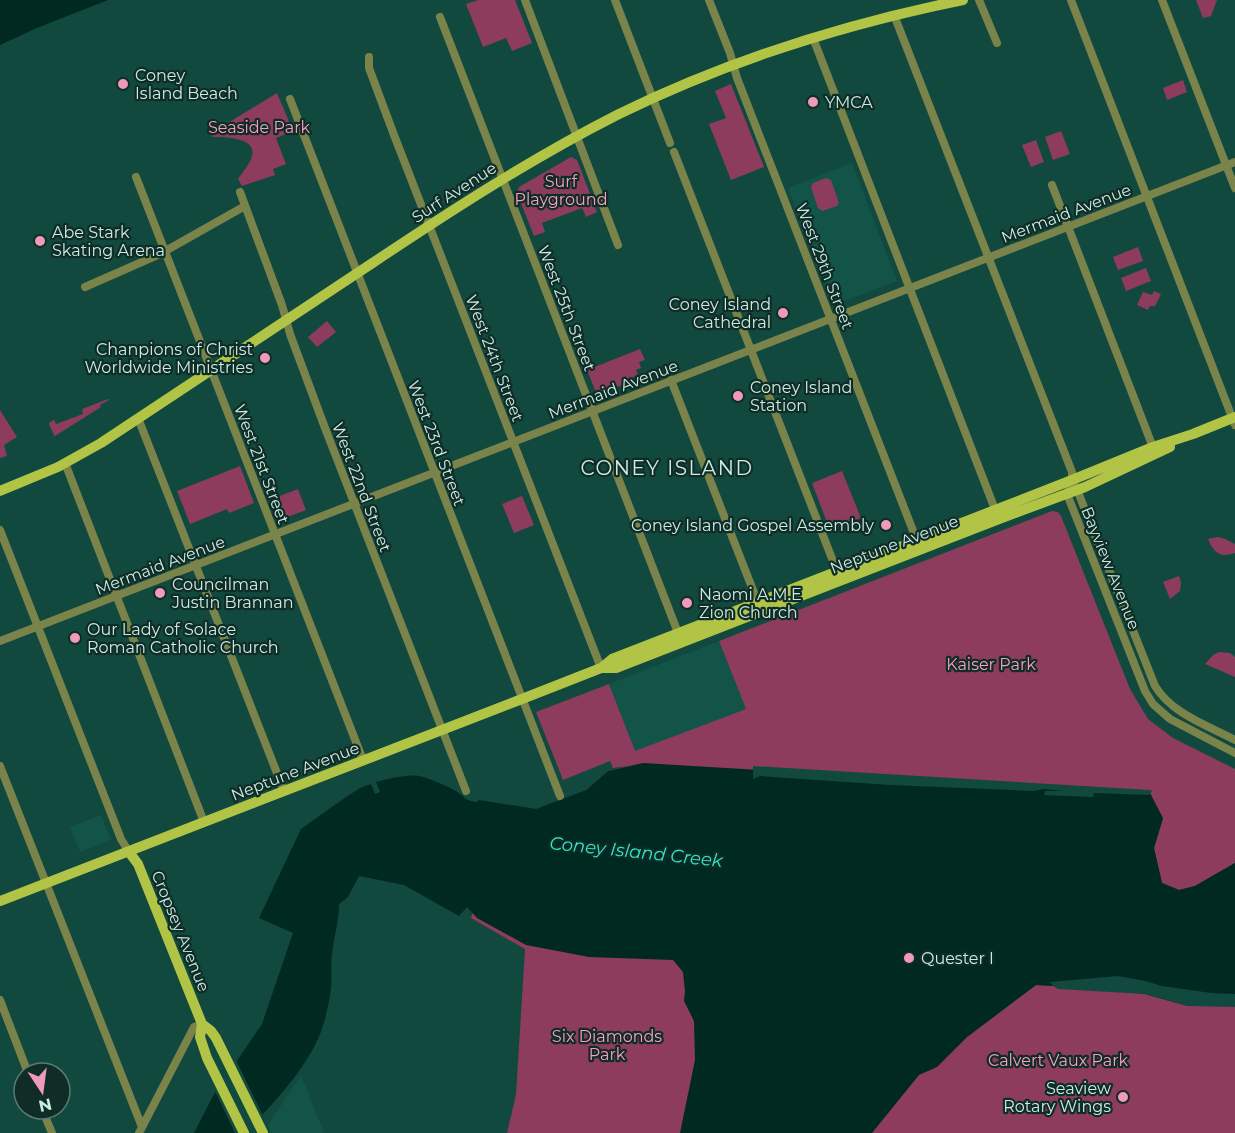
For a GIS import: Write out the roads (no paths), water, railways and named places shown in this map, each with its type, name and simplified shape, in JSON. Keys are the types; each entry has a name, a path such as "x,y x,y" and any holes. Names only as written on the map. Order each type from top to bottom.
{"main road":[{"name":"Surf Avenue","path":"0,491 64,463 101,443 429,225 502,178 577,136 653,99 733,66 813,38 894,15 963,0"},
{"name":"Neptune Avenue","path":"680,638 758,603 839,576 917,541 1072,488 1193,434 1234,420"},
{"name":"Neptune Avenue","path":"0,901 601,668 612,659 680,638 997,514"},
{"name":"Cropsey Avenue","path":"129,852 138,864 202,1024 211,1031 262,1132"},
{"name":"Cropsey Avenue","path":"202,1024 200,1037 207,1058 244,1133"}],"street":[{"path":"525,0 618,245"},
{"path":"615,0 670,143"},
{"name":"West 29th Street","path":"710,0 737,78 917,541"},
{"path":"979,0 996,43"},
{"path":"1071,0 1234,420"},
{"path":"1162,0 1235,188"},
{"path":"894,15 1067,461 1071,472 1072,488"},
{"name":"West 25th Street","path":"440,17 680,638"},
{"path":"813,38 997,514"},
{"name":"West 24th Street","path":"369,57 369,68 601,668"},
{"name":"West 23rd Street","path":"290,99 560,796"},
{"path":"674,152 839,576"},
{"name":"Mermaid Avenue","path":"0,641 1235,162"},
{"name":"West 21st Street","path":"136,177 363,760"},
{"path":"1052,185 1154,451"},
{"name":"West 22nd Street","path":"240,192 282,305 305,376 466,790"},
{"path":"85,287 165,251 245,206"},
{"path":"671,380 758,603"},
{"path":"138,418 284,791"},
{"path":"64,463 204,822"},
{"name":"Bayview Avenue","path":"1072,488 1162,697 1177,710 1235,740"},
{"name":"Bayview Avenue","path":"1072,488 1145,691 1153,704 1170,719 1235,753"},
{"path":"0,530 121,839 129,852"},
{"path":"0,766 140,1130"},
{"path":"0,1000 23,1061"},
{"path":"140,1130 194,1027 202,1024"}],"water":[{"path":"0,0 108,0 0,45"},
{"name":"Coney Island Creek","path":"643,763 1150,793 1163,818 1154,848 1162,883 1179,890 1195,886 1235,863 1235,1005 1188,1006 1145,994 1036,985 967,1037 937,1067 919,1075 872,1133 680,1133 695,1060 694,1021 684,1001 683,972 673,960 589,957 526,945 477,918 467,907 459,916 404,885 359,876 348,897 339,904 332,953 328,1008 320,1035 300,1070 245,1133 194,1133 213,1096 262,1024 293,933 259,918 301,829 360,788 371,784 375,794 380,792 376,782 391,778 419,776 448,787 470,801 479,800 536,809 586,790 608,771"}],"place":[{"name":"Coney Island Beach","path":"123,84"},
{"name":"YMCA","path":"813,102"},
{"name":"Abe Stark Skating Arena","path":"40,241"},
{"name":"Coney Island Cathedral","path":"783,313"},
{"name":"Chanpions of Christ Worldwide Ministries","path":"265,358"},
{"name":"Coney Island Station","path":"738,396"},
{"name":"Coney Island Gospel Assembly","path":"886,525"},
{"name":"Councilman Justin Brannan","path":"160,593"},
{"name":"Naomi A.M.E Zion Church","path":"687,603"},
{"name":"Our Lady of Solace Roman Catholic Church","path":"75,638"},
{"name":"Quester I","path":"909,958"},
{"name":"Seaview Rotary Wings","path":"1123,1097"}],"district":[{"name":"CONEY ISLAND","path":"667,468"}],"park label":[{"name":"Seaside Park","path":"259,127"},
{"name":"Surf Playground","path":"561,190"},
{"name":"Kaiser Park","path":"991,664"},
{"name":"Six Diamonds Park","path":"607,1045"},
{"name":"Calvert Vaux Park","path":"1058,1060"}]}
